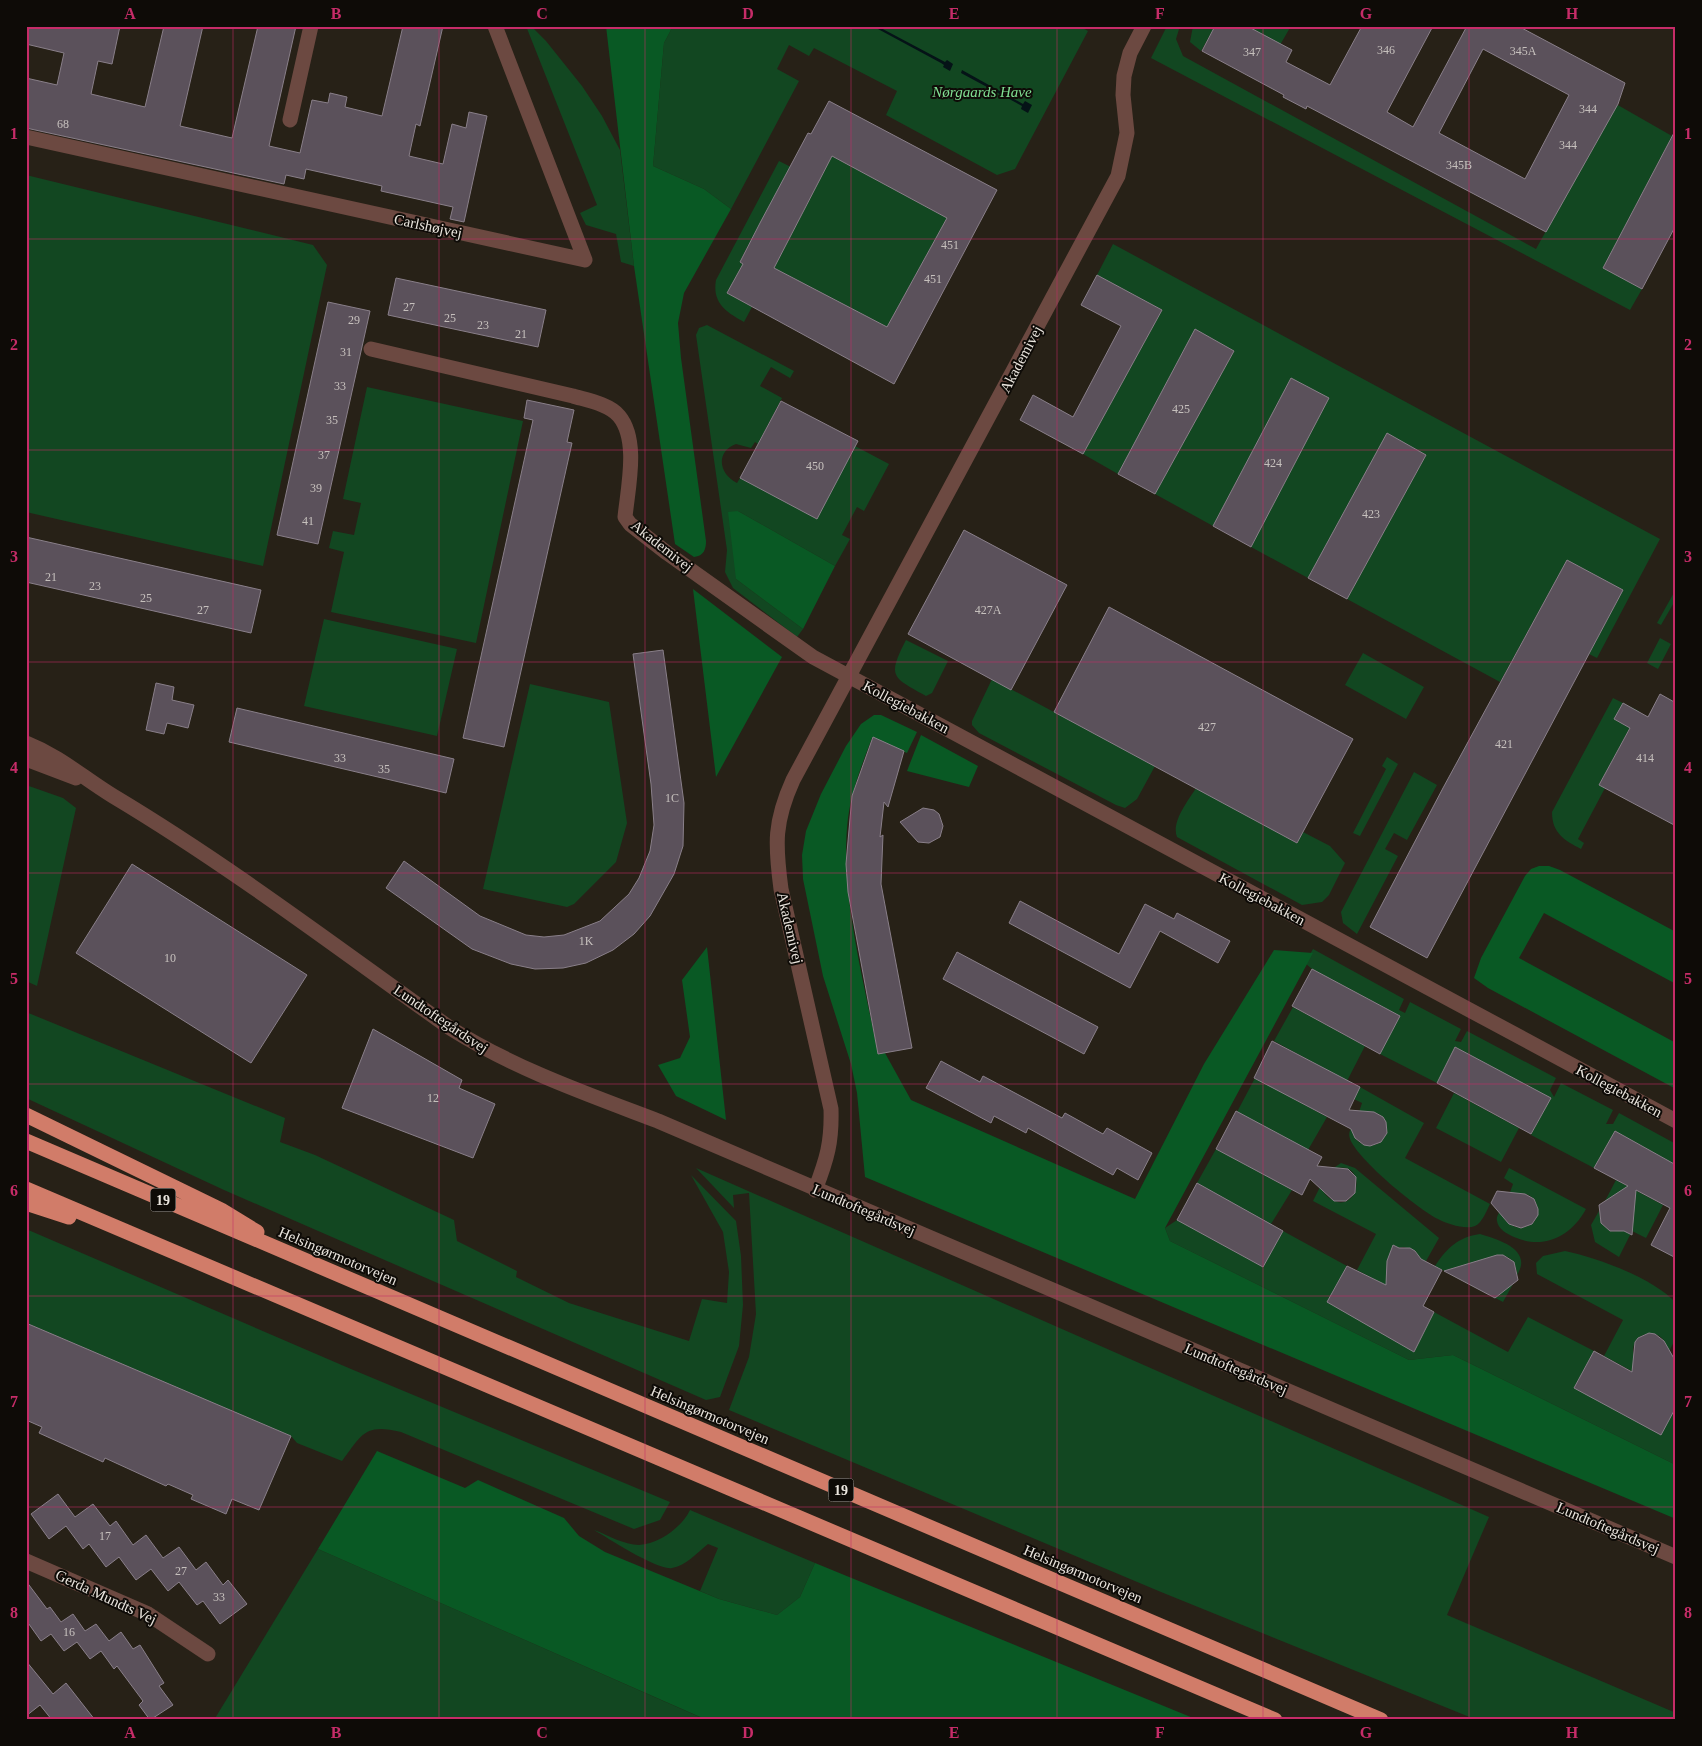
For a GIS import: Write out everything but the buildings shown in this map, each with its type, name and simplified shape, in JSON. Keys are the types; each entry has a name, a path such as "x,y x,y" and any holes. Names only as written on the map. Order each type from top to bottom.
{"highway":[{"path":"26,1115 221,1210 301,1259"},
{"name":"Helsingørmotorvejen","path":"26,1141 1381,1720"},
{"path":"26,1189 1275,1720"},
{"path":"26,1203 147,1241"}],"street":[{"path":"290,120 312,26"},
{"name":"Carlshøjvej","path":"26,137 585,260 495,26"},
{"name":"Akademivej","path":"815,1190 829,1153 832,1133 832,1109 781,889 776,852 777,827 782,804 792,780 1118,176 1127,133 1123,95 1124,76 1130,53 1144,26"},
{"name":"Akademivej","path":"371,349 573,396 603,406 618,415 631,445 626,517 630,524 798,648 849,677"},
{"name":"Kollegiebakken","path":"849,677 1676,1121"},
{"name":"Lundtoftegårdsvej","path":"26,741 71,766 95,785 160,824 450,1028 483,1049 554,1082 658,1121 815,1190 1676,1557"},
{"name":"Lundtoftegårdsvej","path":"26,759 95,785"},
{"name":"Gerda Mundts Vej","path":"26,1561 148,1614 208,1654"}],"green space":[{"path":"526,26 531,26 546,41 582,86 602,116 620,150 634,266 621,262 616,234 586,225 580,213 597,205"},
{"path":"606,26 673,26 664,43 653,166 704,189 731,209 684,293 678,323 706,541 704,552 694,557 675,544 634,266"},
{"name":"Nørgaards Have","path":"673,26 1079,26 1088,31 1015,169 997,175 886,115 897,91 814,48 809,56 789,45 777,69 799,81 731,209 704,189 653,166 664,43"},
{"path":"1167,26 1180,26 1176,39 1183,56 1536,249 1616,104 1672,136 1603,268 1642,289 1630,310 1151,58"},
{"path":"1193,26 1215,26 1201,51 1190,42"},
{"path":"1246,26 1291,26 1280,45"},
{"path":"832,156 947,218 887,327 774,268"},
{"path":"779,161 793,168 745,251 740,262 743,264 727,293 752,307 744,322 726,310 718,301 715,288 716,280"},
{"path":"26,175 313,245 327,265 263,566 26,512"},
{"path":"1113,244 1660,539 1597,658 1589,654 1623,590 1567,560 1500,682 1347,599 1426,455 1388,434 1308,578 1251,547 1328,399 1291,378 1213,526 1155,494 1234,351 1195,330 1118,474 1083,454 1162,310 1097,275"},
{"path":"707,325 794,371 790,378 771,367 760,386 782,398 758,444 755,442 751,448 736,444 725,452 722,457 723,469 731,479 737,483 740,478 855,446 889,464 864,511 857,507 842,535 850,539 835,566 738,511 736,579 803,629 797,637 733,588 725,572 727,550 696,335 699,328"},
{"path":"367,387 523,421 476,643 331,612 344,552 329,548 333,531 354,535 361,503 343,499"},
{"path":"738,511 835,566 803,629 736,579 728,512"},
{"path":"693,589 782,657 716,777"},
{"path":"1676,589 1676,599 1661,625 1657,623"},
{"path":"324,619 457,649 437,736 304,706"},
{"path":"1660,638 1671,644 1658,669 1647,663"},
{"path":"906,640 948,661 932,693 926,696 900,680 896,675 896,662"},
{"path":"1363,653 1424,687 1406,719 1345,685"},
{"path":"992,679 1155,766 1137,799 1125,808 1116,805 979,733 972,725 972,721"},
{"path":"530,684 609,702 627,823 616,862 574,904 567,907 483,889"},
{"path":"1613,698 1639,711 1599,785 1605,788 1578,839 1584,843 1581,849 1560,835 1554,825 1552,812"},
{"path":"874,715 881,715 917,732 907,753 872,738 852,797 848,818 846,846 847,876 854,936 878,1054 885,1053 911,1100 1135,1199 1204,1064 1274,950 1313,953 1165,1228 1170,1241 1409,1360 1453,1355 1676,1465 1676,1519 865,1177 857,1093 851,1064 823,976 803,879 802,855 806,831 821,794 846,746 861,724"},
{"path":"921,735 978,766 969,787 907,771"},
{"path":"1387,757 1398,764 1360,836 1353,833 1386,769 1382,766"},
{"path":"1414,772 1437,785 1407,840 1394,833 1385,849 1398,856 1357,934 1343,923 1341,912"},
{"path":"26,785 63,798 76,808 37,986 26,981"},
{"path":"1196,788 1297,843 1303,832 1330,846 1345,863 1329,895 1322,902 1302,905 1177,837 1176,825 1178,818"},
{"path":"1539,866 1549,866 1560,870 1676,932 1676,984 1544,913 1519,958 1676,1043 1676,1089 1488,988 1474,978 1481,958 1525,876 1531,869"},
{"path":"707,947 726,1120 676,1096 658,1065 680,1058 690,1037 682,980"},
{"path":"1313,949 1404,999 1399,1010 1405,1013 1410,1002 1461,1029 1455,1041 1461,1042 1467,1031 1556,1078 1550,1090 1554,1097 1561,1083 1613,1110 1606,1124 1613,1124 1619,1113 1676,1144 1676,1165 1615,1131 1594,1168 1531,1135 1550,1098 1455,1047 1437,1083 1380,1054 1400,1016 1312,969 1305,963"},
{"path":"1293,1007 1365,1046 1347,1081 1274,1041"},
{"path":"26,1012 285,1118 280,1142 315,1155 454,1220 457,1241 517,1271 516,1277 569,1303 689,1341 702,1299 727,1303 729,1272 723,1232 691,1175 736,1221 741,1256 743,1305 739,1346 720,1397 706,1400 224,1190 26,1098"},
{"path":"1255,1078 1327,1117 1308,1150 1237,1112"},
{"path":"1360,1087 1424,1123 1405,1158 1490,1204 1478,1224 1471,1227 1462,1227 1429,1214 1403,1195 1364,1159 1350,1139 1349,1135 1353,1125 1355,1138 1367,1146 1381,1142 1387,1127 1379,1114 1369,1111 1358,1115 1362,1103 1354,1099"},
{"path":"1454,1093 1519,1128 1501,1162 1436,1128"},
{"path":"1216,1149 1292,1190 1271,1224 1197,1183"},
{"path":"1341,1163 1355,1168 1439,1238 1421,1270 1422,1261 1415,1251 1404,1247 1398,1248 1406,1296 1357,1270 1376,1234 1313,1201 1322,1183 1324,1192 1331,1199 1341,1202 1348,1200 1354,1194 1356,1178 1352,1171 1344,1168 1332,1169"},
{"path":"696,1168 1489,1517 1447,1615 1676,1713 1676,1720 1477,1720 1161,1592 729,1410 749,1357 756,1314 749,1193 733,1195 734,1208"},
{"path":"1509,1168 1586,1209 1580,1219 1564,1234 1546,1241 1525,1241 1501,1229 1497,1221 1503,1207 1505,1220 1515,1227 1526,1227 1534,1222 1537,1215 1537,1207 1534,1200 1528,1195 1519,1194 1508,1198 1513,1184 1504,1178"},
{"path":"1616,1180 1663,1205 1646,1238 1632,1231 1619,1257 1595,1242 1591,1225 1599,1211 1601,1223 1610,1231 1623,1230 1632,1222 1634,1213 1605,1201"},
{"path":"1177,1220 1263,1267 1283,1231 1347,1266 1328,1301 1414,1351 1434,1312 1508,1352 1528,1317 1594,1351 1574,1388 1676,1407 1676,1465 1453,1355 1409,1360 1170,1241 1165,1228"},
{"path":"26,1229 351,1369 670,1502 660,1520 634,1529 401,1432 372,1430 360,1438 342,1461 297,1443 291,1436 26,1323"},
{"path":"1480,1234 1512,1247 1521,1259 1521,1266 1517,1275 1515,1265 1510,1258 1502,1256 1492,1257 1503,1290 1513,1284 1503,1302 1435,1266 1454,1244 1472,1235"},
{"path":"1565,1251 1592,1258 1624,1270 1654,1286 1676,1303 1676,1338 1667,1355 1665,1342 1655,1334 1643,1335 1634,1345 1634,1357 1640,1368 1652,1382 1604,1356 1623,1320 1537,1274 1536,1263 1543,1256"},
{"path":"377,1451 465,1488 478,1480 564,1518 579,1536 605,1552 719,1599 777,1615 800,1597 815,1563 1198,1720 707,1720 318,1549"},
{"path":"690,1510 815,1563 800,1597 777,1615 719,1599 700,1591 718,1548 708,1544 682,1565 665,1568 645,1559 594,1530 628,1543 647,1544 669,1534"},
{"path":"318,1549 702,1718 707,1720 214,1720"}],"shaded area":[{"path":"879,27 945,62 947,60 953,64 950,71 943,67 944,65 941,63 878,29"},
{"path":"962,70 1023,104 1025,101 1032,105 1028,113 1021,109 1022,106 961,73"}]}
